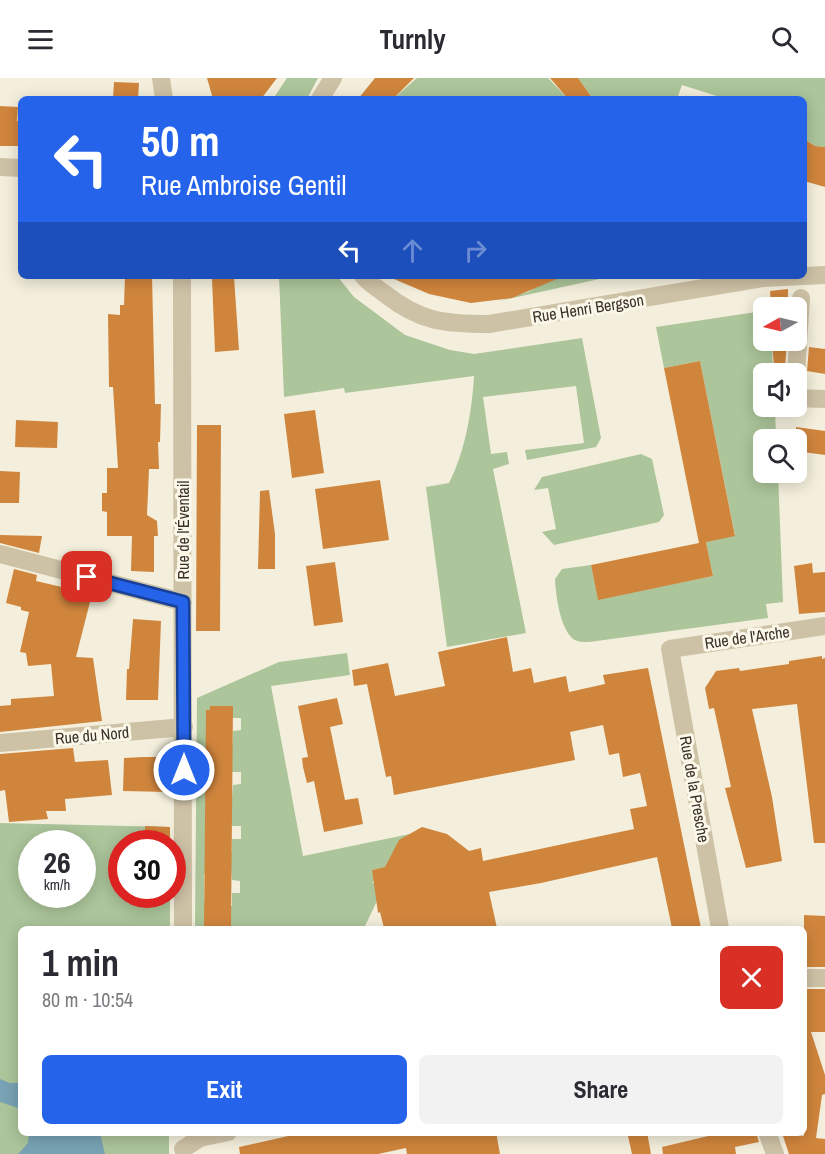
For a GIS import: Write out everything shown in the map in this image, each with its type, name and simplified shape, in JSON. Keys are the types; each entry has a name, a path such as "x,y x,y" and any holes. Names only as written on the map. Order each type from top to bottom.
{"street":[{"path":"161,78 164,96"},
{"path":"322,96 333,78"},
{"path":"0,167 18,168"},
{"name":"Rue Henri Bergson","path":"807,276 825,275"},
{"name":"Rue de l'Éventail","path":"182,279 183,926"},
{"name":"Rue Henri Bergson","path":"367,279 416,315 455,324 489,324 757,279"},
{"path":"807,398 825,399"},
{"path":"0,554 183,602"},
{"name":"Rue de l'Arche","path":"670,649 825,626"},
{"name":"Rue de la Presche","path":"670,649 720,926"},
{"name":"Rue du Nord","path":"0,743 184,727"},
{"path":"807,978 825,978"},
{"path":"183,1145 209,1136"},
{"path":"768,1136 775,1154"}],"green space":[{"path":"287,78 318,78 309,96 275,96"},
{"path":"417,78 548,78 565,96 396,96"},
{"path":"578,78 825,78 825,147 815,146 807,141 807,96 717,96 682,85 678,96 591,96"},
{"path":"279,279 339,279 354,297 405,335 450,350 474,354 582,338 601,438 596,447 527,460 525,450 584,443 576,386 483,397 491,454 507,452 509,464 493,469 526,633 447,647 426,487 449,483 455,471 467,431 474,376 345,393 344,388 284,397"},
{"path":"552,279 599,279 499,301 528,292"},
{"path":"753,312 753,351 772,351 773,363 753,363 753,417 775,417 776,429 753,429 753,483 778,483 783,602 766,604 768,618 589,642 575,640 567,631 557,601 555,579 562,569 591,565 598,599 713,576 706,542 735,535 700,361 664,368 656,327"},
{"path":"641,454 652,459 664,515 659,522 554,545 542,532 556,529 548,488 534,490 542,477"},
{"path":"347,653 350,675 271,686 303,856 410,834 396,865 372,870 374,881 372,883 374,883 378,899 365,926 231,926 231,922 209,921 205,926 195,926 197,698 279,662","holes":["210,706 232,706 232,718 241,718 241,730 233,731 233,743 206,738 206,710 210,710","232,759 232,772 241,772 241,784 233,785 232,797 210,797 205,792 205,764","210,814 232,814 232,826 241,826 241,839 232,839 232,852 210,852 205,847 205,819","231,868 232,880 240,881 240,893 232,893 232,906 209,906 204,901 204,874"]},
{"path":"0,823 170,827 170,830 108,830 108,908 170,908 170,926 18,926 18,1136 169,1136 169,1154 0,1154"}],"water":[{"path":"0,1079 18,1083 18,1108 0,1102"},
{"path":"29,1136 101,1136 105,1154 18,1154 28,1143"}],"building":[{"path":"207,78 277,78 263,96 212,96"},
{"path":"375,78 414,78 396,96 360,96"},
{"path":"550,78 578,78 591,96 565,96"},
{"path":"114,82 139,83 138,96 113,96"},
{"path":"0,106 18,107 18,146 0,146"},
{"path":"807,141 815,146 825,147 825,187 807,182"},
{"path":"125,279 152,279 155,404 161,404 160,442 158,442 159,469 149,469 147,515 157,521 158,536 154,536 154,572 131,571 132,536 107,536 107,512 102,511 102,493 107,493 107,468 118,468 113,387 109,387 108,314 120,315 120,305 124,305"},
{"path":"212,279 234,279 239,350 215,352"},
{"path":"394,279 557,279 512,298 471,303 429,294"},
{"path":"788,289 788,297 770,297 770,291"},
{"path":"809,347 825,349 825,374 807,371"},
{"path":"773,351 786,351 785,363 774,363"},
{"path":"700,361 735,536 706,542 713,576 598,600 591,565 699,543 664,368"},
{"path":"315,410 324,473 292,478 284,414"},
{"path":"16,420 58,422 57,448 15,447"},
{"path":"197,425 221,425 220,631 196,631"},
{"path":"796,427 825,431 825,455 807,453 807,429 796,429"},
{"path":"0,471 20,472 19,503 0,503"},
{"path":"380,480 389,540 323,549 315,489"},
{"path":"269,490 275,534 275,569 258,569 260,491"},
{"path":"0,535 42,536 39,553 0,543"},
{"path":"335,562 343,622 314,626 306,566"},
{"path":"812,563 813,573 825,572 825,612 799,614 794,566"},
{"path":"14,569 37,575 36,581 92,594 76,657 93,658 102,721 0,732 0,706 11,705 11,699 54,696 51,664 28,666 26,653 20,652 29,612 6,603"},
{"path":"133,619 161,621 158,700 126,700"},
{"path":"507,637 513,672 531,668 534,683 566,676 569,692 605,684 603,675 648,668 701,926 672,926 657,857 489,892 497,926 384,926 380,912 378,913 372,870 385,867 399,840 422,827 447,834 469,851 481,848 483,861 634,829 630,809 647,806 640,773 623,777 619,753 609,755 603,725 570,732 575,760 394,795 391,776 386,777 367,684 354,686 352,670 388,663 395,696 445,686 438,652"},
{"path":"822,656 822,659 825,658 825,843 814,843 797,704 752,709 772,797 782,861 746,868 725,788 731,787 714,708 709,709 705,688 716,671 739,668 740,671 789,664 789,661"},
{"path":"337,698 343,724 330,727 345,800 358,798 363,824 324,832 314,781 307,783 303,767 302,758 308,757 298,706"},
{"path":"210,706 233,706 231,926 204,926 206,710 210,710"},
{"path":"73,748 75,762 108,760 112,795 65,799 66,811 46,811 48,819 9,822 5,790 0,791 0,754"},
{"path":"169,757 168,792 123,791 124,758"},
{"path":"145,826 170,827 170,830 145,830"},
{"path":"804,915 825,916 825,967 807,967 807,926 804,926"},
{"path":"807,989 825,989 825,1032 811,1032 825,1075 825,1094 822,1095 816,1138 825,1139 825,1154 789,1154 783,1136 807,1136"},
{"path":"288,1136 497,1136 500,1154 407,1154 406,1148 378,1154 240,1154 239,1147"},
{"path":"628,1136 648,1136 651,1154 632,1154"},
{"path":"708,1136 757,1136 759,1142 735,1147 736,1154 663,1154 662,1147"}],"route":[{"path":"87,577 183,602 184,770"}]}
